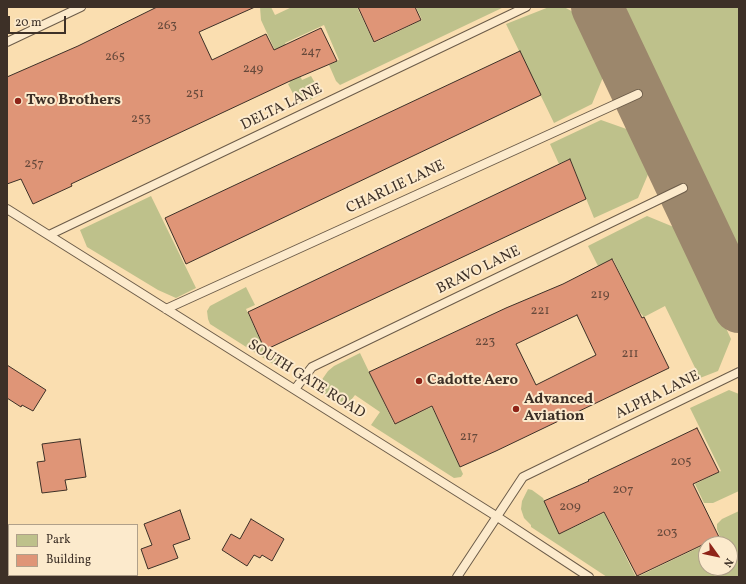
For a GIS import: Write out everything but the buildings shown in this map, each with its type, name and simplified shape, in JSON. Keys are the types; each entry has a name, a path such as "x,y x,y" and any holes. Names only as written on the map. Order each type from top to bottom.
{"lane":[{"path":"7,42 81,7"},
{"name":"DELTA LANE","path":"49,235 526,7"},
{"name":"CHARLIE LANE","path":"166,309 638,94"},
{"name":"BRAVO LANE","path":"295,389 312,367 683,188"},
{"name":"SOUTH GATE ROAD","path":"7,209 496,516 589,577"},
{"name":"ALPHA LANE","path":"457,577 496,516 523,478 739,372"}],"green space":[{"path":"260,7 271,7 275,15 292,7 357,7 374,43 422,20 416,7 504,7 340,85 336,81 329,65 339,60 324,25 285,43 302,80 311,76 319,90 320,95 299,105 288,84 290,83 261,20"},
{"path":"549,7 564,7 579,15 606,70 592,104 554,123 506,24"},
{"path":"616,7 739,7 739,268"},
{"path":"601,120 635,132 652,165 638,198 594,218 570,159 559,164 550,144"},
{"path":"151,196 196,288 176,298 158,290 87,247 80,230"},
{"path":"647,216 681,230 731,339 718,371 700,378 665,306 644,317 637,309 613,259 598,266 588,246"},
{"path":"246,287 255,305 246,309 268,357 279,352 284,364 273,364 210,324 207,311 210,306"},
{"path":"360,353 394,424 432,407 463,474 461,477 454,478 371,425 380,412 355,395 345,408 326,397 321,381 328,371 334,366"},
{"path":"729,390 739,394 739,491 713,503 704,503 695,484 721,471 690,408"},
{"path":"528,489 532,490 543,498 559,534 604,513 636,577 607,577 531,527 531,525 524,518 521,509 522,501"},
{"path":"739,511 739,577 637,577 698,548 698,576 738,576 738,536 720,536 717,524 722,519"}],"taxiway":[{"path":"597,7 739,307"}],"place":[{"name":"Two Brothers","path":"18,101"},
{"name":"Cadotte Aero","path":"419,381"},
{"name":"Advanced Aviation","path":"516,409"}]}
